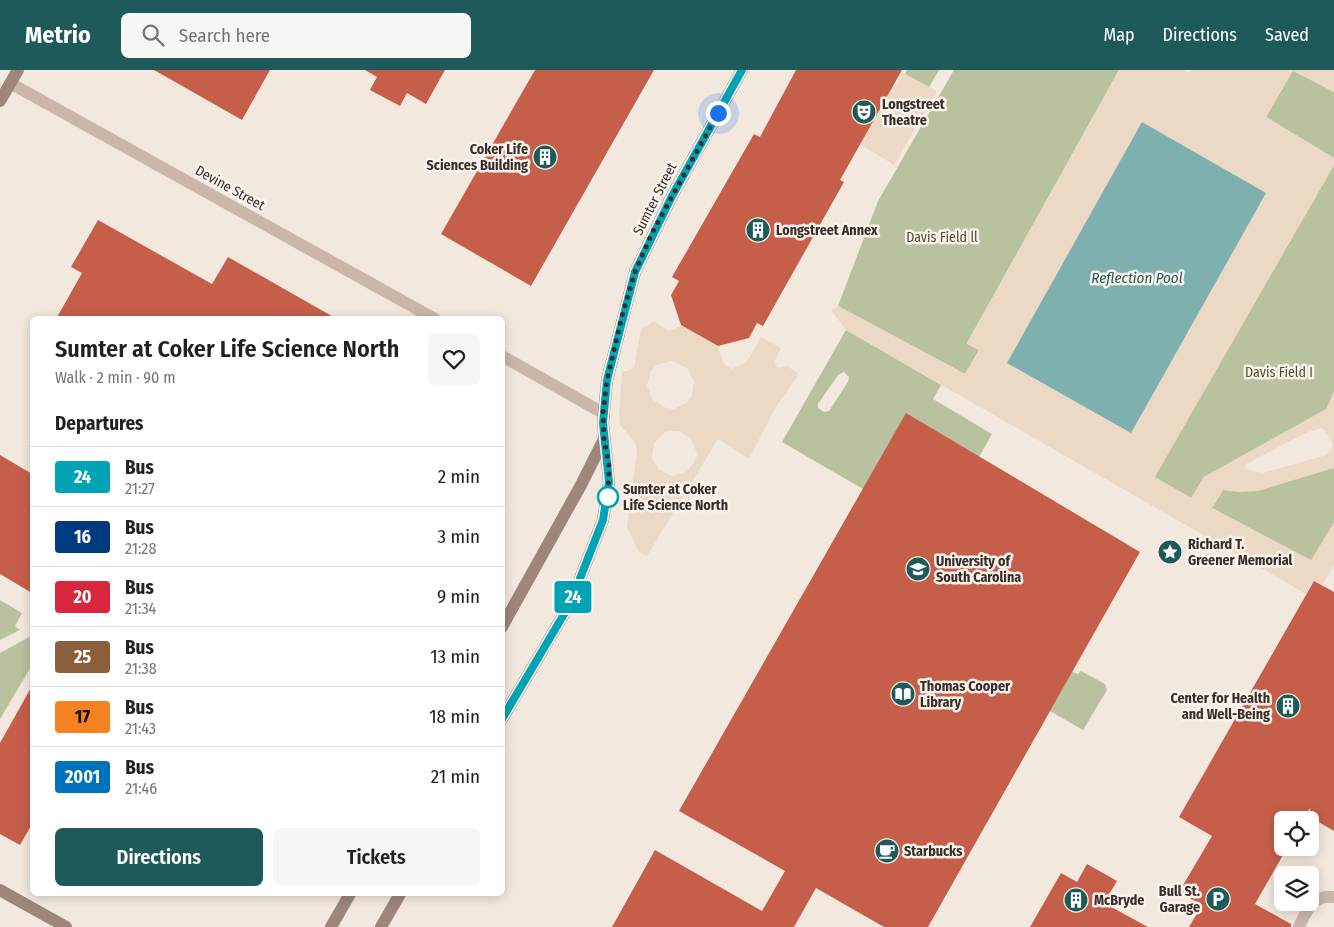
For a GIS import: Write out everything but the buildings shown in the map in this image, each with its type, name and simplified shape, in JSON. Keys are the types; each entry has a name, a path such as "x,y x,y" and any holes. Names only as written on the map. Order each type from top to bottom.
{"street":[{"path":"1,98 18,70"},
{"name":"Sumter Street","path":"505,714 570,604 595,543 608,499 609,466 604,439 603,413 607,380 635,272 672,196 742,70"},
{"name":"Sumter Street","path":"505,622 581,485 604,439"},
{"path":"0,890 66,927"},
{"path":"331,927 349,896"},
{"path":"381,927 399,896"}],"lane":[{"name":"Devine Street","path":"10,84 430,316"},
{"path":"505,358 603,413"},
{"path":"1299,927 1313,901 1334,897"}],"green space":[{"path":"907,70 939,70 929,87 905,74"},
{"name":"Davis Field ll","path":"954,70 1119,70 967,343 979,350 965,374 838,306 878,201"},
{"path":"1293,70 1334,92 1334,158 1266,117"},
{"name":"Davis Field I","path":"1334,165 1334,392 1327,409 1204,477 1191,498 1154,477"},
{"path":"846,330 941,385 933,399 992,434 979,457 863,489 782,442","holes":["844,372 849,377 848,382 829,411 824,412 818,408 818,404 838,375"]},
{"path":"1334,468 1334,523 1311,561 1212,508 1223,490 1239,491 1268,488"},
{"path":"0,600 22,613 15,626 20,630 0,640"},
{"path":"30,637 30,668 0,719 0,653"},
{"path":"1081,671 1105,684 1107,690 1083,730 1050,711 1072,672 1078,674"}],"shaded area":[{"path":"1119,70 1184,70 1189,73 1191,70 1334,70 1334,92 1293,71 1266,117 1334,158 1334,165 1155,477 1191,498 1204,477 1326,409 1334,392 1334,468 1258,491 1239,492 1223,490 1212,508 1311,560 1334,523 1334,565 1322,585 1314,581 1306,594 846,330 831,310 838,306 965,374 979,350 967,344","holes":["1322,428 1333,445 1327,455 1262,473 1246,469 1245,465 1308,432"]},
{"path":"903,73 937,91 894,165 860,144 893,86 895,87"},
{"path":"654,321 667,330 675,329 681,325 717,346 724,364 732,369 747,362 761,337 781,348 775,361 777,368 787,366 799,374 775,408 749,459 718,439 647,556 638,551 627,527 637,451 635,442 620,425 619,415 622,371 634,368 641,329","holes":["672,361 687,368 694,381 692,396 687,403 674,409 666,408 653,400 647,386 651,371 657,365","680,431 692,440 697,454 695,461 686,472 672,476 659,470 652,458 654,443 665,432"]}],"water":[{"name":"Reflection Pool","path":"1142,122 1266,193 1131,433 1007,363"}],"bus line":[{"name":"24","path":"505,714 570,604 603,520 608,499 609,482 609,466 603,423 607,380 623,312 635,272 652,233 742,70"}],"place":[{"name":"Longstreet Theatre","path":"864,112"},
{"name":"Coker Life Sciences Building","path":"545,157"},
{"name":"Longstreet Annex","path":"758,230"},
{"name":"Sumter at Coker Life Science North","path":"608,497"},
{"name":"Richard T. Greener Memorial","path":"1170,552"},
{"name":"University of South Carolina","path":"918,569"},
{"name":"Thomas Cooper Library","path":"903,694"},
{"name":"Center for Health and Well-Being","path":"1288,706"},
{"name":"Starbucks","path":"887,851"},
{"name":"Bull St. Garage","path":"1218,899"},
{"name":"McBryde","path":"1076,900"}],"route":[{"path":"608,497 608,499 609,466 604,439 603,413 607,380 623,312 635,272 652,233 718,113"}]}
